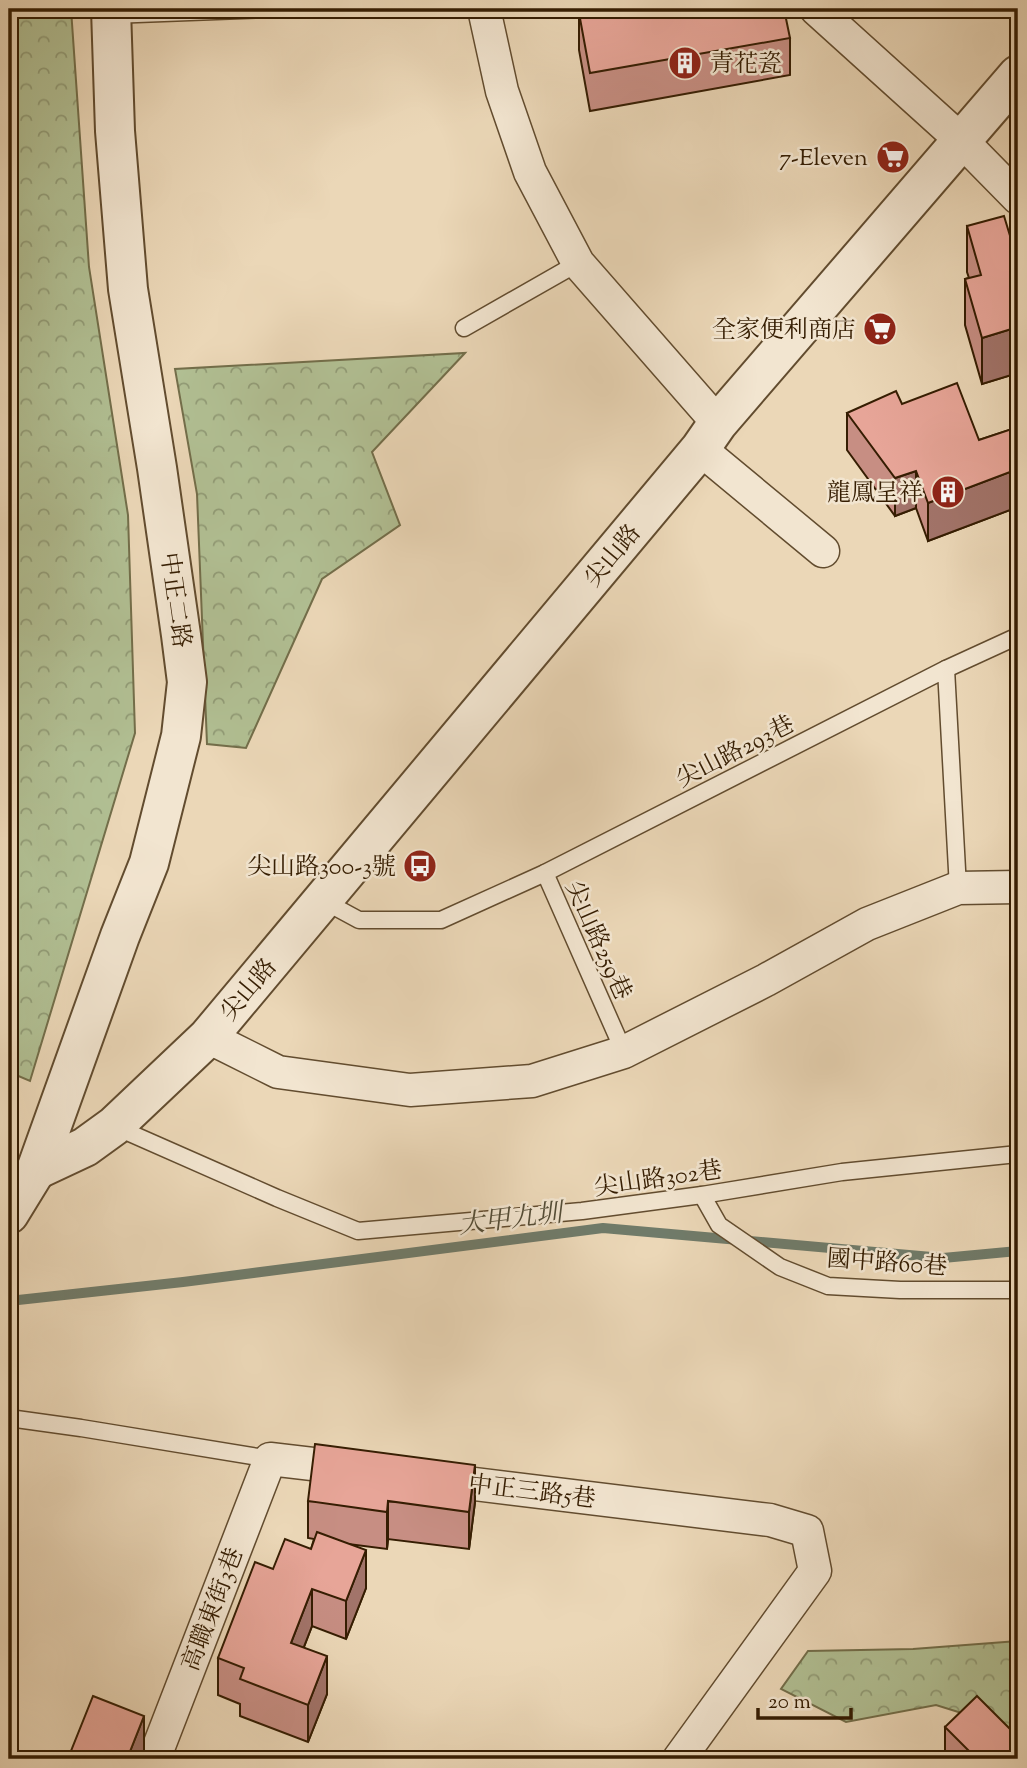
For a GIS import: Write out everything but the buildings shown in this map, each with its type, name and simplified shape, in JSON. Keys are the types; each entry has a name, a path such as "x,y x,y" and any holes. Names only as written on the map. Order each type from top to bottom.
{"street":[{"path":"484,9 502,91 530,172 578,263 709,436 823,551"},
{"path":"816,9 961,140 1018,198"},
{"name":"中正二路","path":"9,1214 36,1170 149,863 181,736 187,682 161,494 128,289 116,131 111,12"},
{"name":"尖山路","path":"36,1170 85,1147 114,1126 208,1037 709,436 1018,75"},
{"name":"尖山路","path":"208,1037 278,1072 410,1090 532,1081 624,1052 766,980 867,924 958,888 1018,887"},
{"name":"中正三路5巷","path":"270,1459 770,1520 807,1531 814,1571 678,1759"},
{"name":"高職東街3巷","path":"153,1759 270,1459"}],"lane":[{"path":"111,12 270,9"},
{"path":"582,9 592,9"},
{"path":"464,328 578,263"},
{"name":"尖山路293巷","path":"545,873 946,669 1018,636"},
{"path":"946,669 958,888"},
{"name":"尖山路259巷","path":"322,900 359,920 441,920 545,873 624,1052"},
{"name":"尖山路302巷","path":"114,1126 358,1231 582,1211 842,1172 1018,1154"},
{"name":"國中路60巷","path":"702,1195 719,1225 780,1267 828,1286 900,1290 1018,1290"},
{"name":"中正三路5巷","path":"9,1418 270,1459"}],"green space":[{"path":"9,9 71,9 89,267 128,515 135,733 30,1081 9,1072"},
{"path":"465,353 372,452 400,525 322,579 246,748 207,744 197,494 175,369"},
{"path":"1018,1641 1018,1737 1000,1725 936,1705 846,1722 781,1689 808,1651 913,1649"}],"waterway":[{"name":"大甲九圳","path":"9,1301 183,1282 603,1228 943,1258 1018,1251"}],"place":[{"name":"青花瓷","path":"685,63"},
{"name":"7-Eleven","path":"893,157"},
{"name":"全家便利商店","path":"880,329"},
{"name":"龍鳳呈祥","path":"948,492"},
{"name":"尖山路300-3號","path":"420,866"}]}
